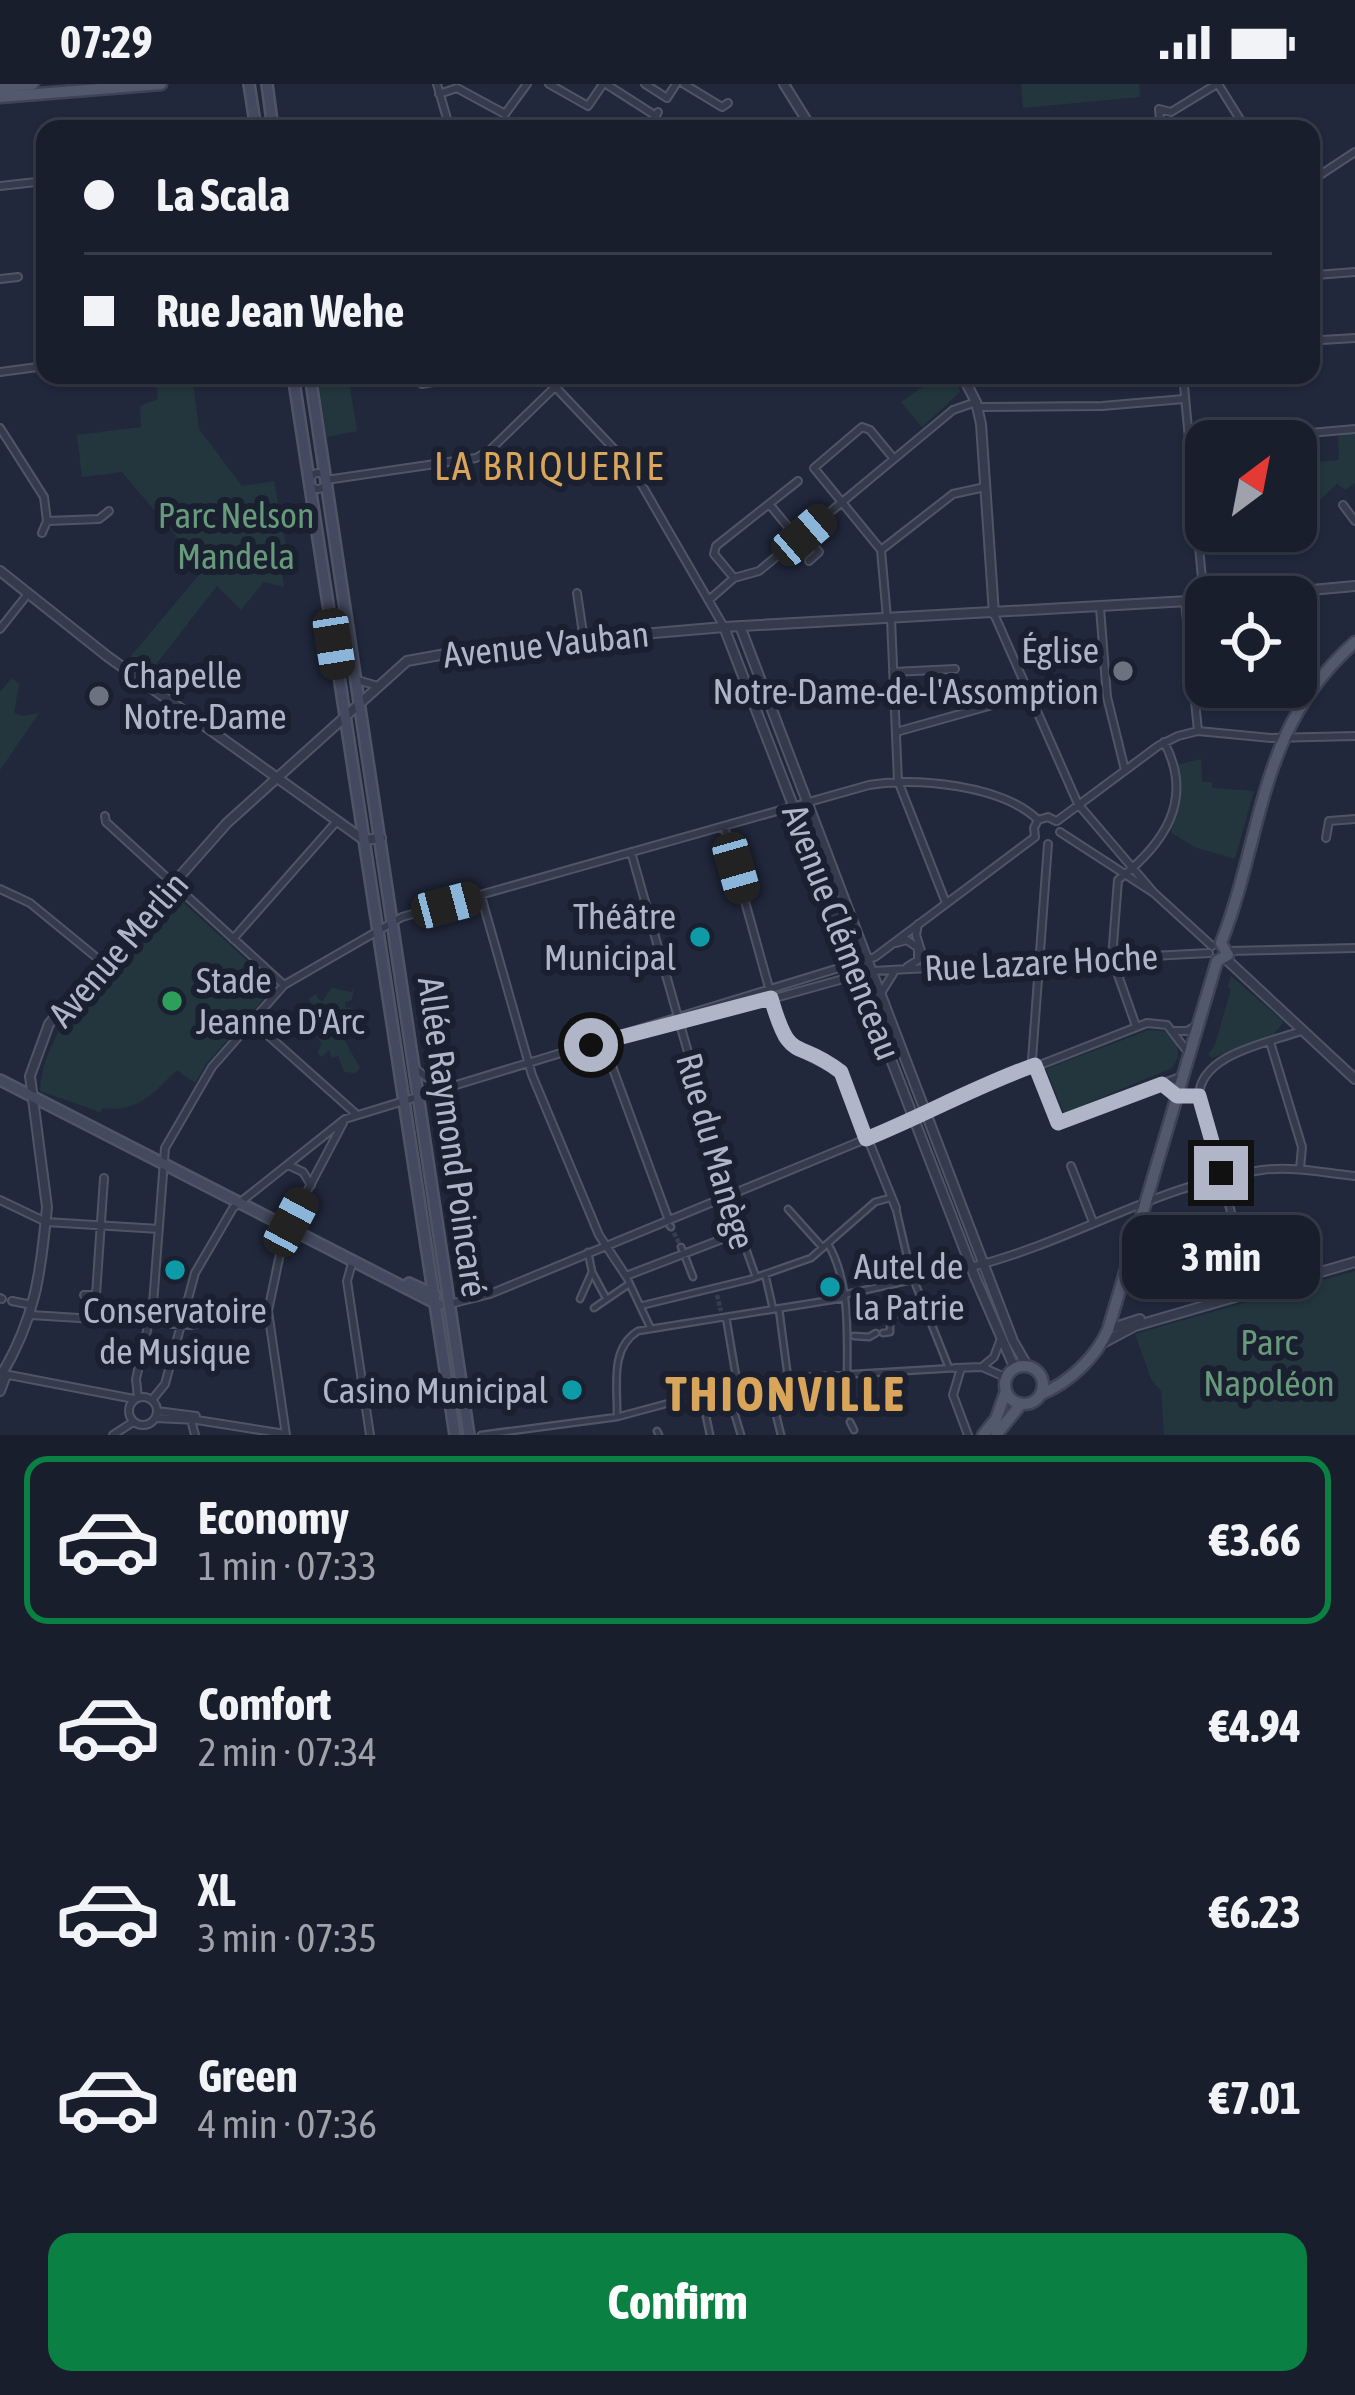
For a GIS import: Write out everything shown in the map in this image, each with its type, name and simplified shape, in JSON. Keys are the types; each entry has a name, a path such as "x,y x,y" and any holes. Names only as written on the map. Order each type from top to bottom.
{"main road":[{"path":"0,87 33,84"},
{"path":"0,98 161,84"},
{"path":"249,84 255,120"},
{"path":"267,84 272,120"},
{"name":"Allée Raymond Poincaré","path":"294,384 435,1300 463,1435"},
{"name":"Allée Raymond Poincaré","path":"311,384 420,1095 463,1435"},
{"path":"996,1435 1021,1404 1062,1384 1102,1344 1282,737 1311,686 1355,642"},
{"path":"0,1080 286,1231 450,1304"},
{"path":"405,1284 430,1267"},
{"path":"1014,1376 1042,1380 1074,1372"},
{"path":"1014,1376 1021,1404"},
{"path":"983,1435 996,1419 1014,1376"},
{"path":"1041,1394 1042,1380"}],"street":[{"path":"437,84 447,120"},
{"path":"440,94 457,88 505,114 526,84"},
{"path":"549,84 587,106 604,84 661,108"},
{"path":"645,84 661,108"},
{"path":"654,120 680,84 722,106 728,104"},
{"path":"1160,120 1159,109 1171,112 1218,84 1240,120"},
{"path":"786,86 806,120"},
{"path":"1320,175 1355,152"},
{"path":"0,186 36,182"},
{"path":"1320,275 1355,272"},
{"path":"0,279 18,277"},
{"path":"1322,340 1355,338"},
{"path":"0,372 36,367"},
{"path":"553,384 632,468 723,623"},
{"path":"966,384 977,405 994,614 1078,804 1154,893"},
{"path":"1184,384 1187,420"},
{"path":"310,482 320,489 326,480 476,458 556,387"},
{"path":"710,599 734,578 760,571 953,410 977,405 1102,406 1185,399"},
{"path":"0,428 44,497 47,521 42,533"},
{"path":"894,459 870,430 862,428 817,463 814,472 881,550 898,781 946,903"},
{"path":"1317,432 1355,429"},
{"path":"734,578 714,554 716,546 798,481"},
{"path":"881,550 952,494 985,487"},
{"path":"770,505 819,553 809,561"},
{"path":"1343,505 1355,521"},
{"path":"47,521 99,519 109,512"},
{"path":"0,572 364,840 381,838"},
{"path":"1317,589 1355,586"},
{"path":"577,593 584,640"},
{"path":"0,629 27,595"},
{"name":"Avenue Vauban","path":"279,779 407,661 435,653 723,623 740,626 1185,602"},
{"path":"1100,608 1107,698 1125,770"},
{"name":"Avenue Clémenceau","path":"723,623 1014,1376"},
{"name":"Avenue Clémenceau","path":"740,626 1013,1341 1014,1376"},
{"path":"893,672 955,669"},
{"path":"357,680 378,686"},
{"path":"896,732 1028,695"},
{"path":"1196,708 1198,731"},
{"path":"1057,821 1163,742 1198,731 1355,736"},
{"path":"1136,1026 1112,958 1118,880 1165,835 1176,782 1173,760 1163,742"},
{"name":"Avenue Merlin","path":"1,1380 28,1330 46,1222 30,1095 32,1066 49,1024 227,823 279,779"},
{"path":"133,1422 136,1378 153,1323 165,1148 212,1067 284,986 394,922 807,801 898,781 965,788 1008,802 1038,820"},
{"path":"105,816 106,822 284,986"},
{"path":"1326,838 1329,821 1355,819"},
{"path":"1035,837 1038,820 1057,821"},
{"path":"233,939 337,821"},
{"path":"1057,821 1060,832 1154,893 1355,1079"},
{"path":"724,825 783,1038 841,1072 896,1208 919,1308 955,1368 953,1396 968,1435"},
{"path":"1060,832 1048,844 1035,1065 1058,1123 1162,1084 1187,1064"},
{"path":"1,1380 25,1378 134,1401 152,1400 165,1384 200,1264 240,1203 345,1119 856,970 1035,837"},
{"path":"1035,837 1048,844"},
{"name":"Rue du Manège","path":"631,852 731,1195 734,1230 742,1238 756,1277"},
{"path":"0,889 30,903 102,962"},
{"path":"481,896 529,1064 599,1235 652,1327"},
{"path":"880,993 887,979 916,962 918,924"},
{"path":"859,937 864,943 888,947 907,940 929,963 946,967"},
{"name":"Rue Lazare Hoche","path":"856,970 1355,948"},
{"path":"253,1022 355,1114"},
{"path":"450,1304 470,1302 607,1244 670,1224 926,1110 1136,1026 1152,1022 1184,1032 1199,1024"},
{"path":"1255,1290 1199,1084 1207,1070 1304,1029"},
{"path":"1175,1031 1187,1064"},
{"path":"603,1042 670,1224"},
{"path":"1270,1042 1302,1147 1300,1169"},
{"path":"1187,1064 1207,1070"},
{"path":"416,1069 427,1078 454,1085"},
{"path":"1162,1084 1177,1096 1199,1096"},
{"path":"113,1435 133,1422 145,1425 156,1415 286,1435 268,1311 286,1231 345,1119"},
{"path":"286,1164 303,1172 310,1185"},
{"path":"1071,1166 1094,1222"},
{"path":"617,1417 618,1353 628,1336 652,1327 844,1298 984,1264 1146,1202 1261,1170 1355,1176"},
{"path":"84,1294 96,1295 104,1178"},
{"path":"640,1306 696,1291 717,1292 811,1258 875,1202 890,1198"},
{"path":"0,1200 46,1222 159,1229"},
{"path":"788,1210 835,1257 849,1336 848,1412"},
{"path":"594,1308 627,1280 734,1230"},
{"path":"588,1252 606,1298"},
{"path":"686,1259 692,1277"},
{"path":"1102,1344 1135,1326 1355,1259"},
{"path":"353,1260 347,1281 370,1435"},
{"path":"580,1299 592,1272"},
{"path":"765,1273 788,1378"},
{"path":"1108,1330 1255,1290"},
{"path":"12,1301 32,1310 153,1323 180,1324 268,1311"},
{"path":"849,1336 890,1332 893,1314 919,1308"},
{"path":"1114,1308 1114,1318 1121,1324"},
{"path":"722,1314 738,1388"},
{"path":"153,1323 177,1337"},
{"path":"982,1367 994,1357 1000,1341"},
{"path":"481,1435 617,1417 788,1378 982,1367 1014,1376"},
{"path":"768,1382 781,1435"},
{"path":"727,1389 741,1435"},
{"path":"152,1400 156,1415"},
{"path":"706,1416 710,1435"},
{"path":"191,1417 195,1435"},
{"path":"850,1422 854,1430"}],"green space":[{"path":"1021,84 1139,84 1140,97 1023,108"},
{"name":"Parc Nelson Mandela","path":"156,384 193,384 199,429 242,486 274,481 290,566 281,568 284,587 264,582 241,610 217,586 147,676 126,662 204,569 122,472 82,477 77,435 141,427 140,406 158,399"},
{"path":"318,384 349,384 357,431 327,437"},
{"path":"927,384 957,384 960,392 922,427 901,402"},
{"path":"1355,433 1355,483 1345,490 1337,484 1317,503 1317,462 1339,460 1338,436"},
{"path":"12,678 19,684 14,713 39,713 0,770 0,692"},
{"path":"1201,759 1202,782 1212,782 1212,788 1254,791 1235,859 1195,847 1171,833 1179,795 1177,765"},
{"name":"Stade Jeanne D'Arc","path":"175,895 275,986 206,1064 195,1083 177,1070 136,1104 100,1112 40,1091 44,1065 71,1012"},
{"path":"1231,976 1284,1022 1274,1034 1212,1058 1208,1054 1215,1045"},
{"path":"354,986 352,1000 345,1002 345,1008 354,1007 352,1026 363,1029 341,1034 360,1068 355,1073 344,1072 338,1056 332,1058 329,1050 322,1057 317,1053 322,1043 313,1033 308,1038 297,1026 291,1031 284,1025 308,1019 294,1012 299,1006 304,1008 302,1002 311,1004 309,999 316,994 323,1001 331,988 352,992"},
{"path":"1149,1030 1164,1031 1177,1044 1178,1057 1172,1068 1064,1113 1046,1069"},
{"name":"Parc Napoléon","path":"1355,1271 1355,1435 1164,1435 1161,1391 1151,1379 1135,1334"}],"tunnel":[{"path":"671,1227 681,1247"},
{"path":"717,1295 721,1311"}],"place":[{"name":"Église Notre-Dame-de-l'Assomption","path":"1123,671"},
{"name":"Chapelle Notre-Dame","path":"99,696"},
{"name":"Théâtre Municipal","path":"700,937"},
{"name":"Stade Jeanne D'Arc","path":"172,1001"},
{"name":"Conservatoire de Musique","path":"175,1270"},
{"name":"Autel de la Patrie","path":"830,1287"},
{"name":"Casino Municipal","path":"572,1390"}],"district":[{"name":"LA BRIQUERIE","path":"550,466"},
{"name":"THIONVILLE","path":"786,1393"}],"route":[{"path":"591,1045 771,998 790,1046 841,1072 866,1139 932,1106 1035,1065 1058,1123 1162,1084 1177,1096 1199,1096 1221,1173"}]}
